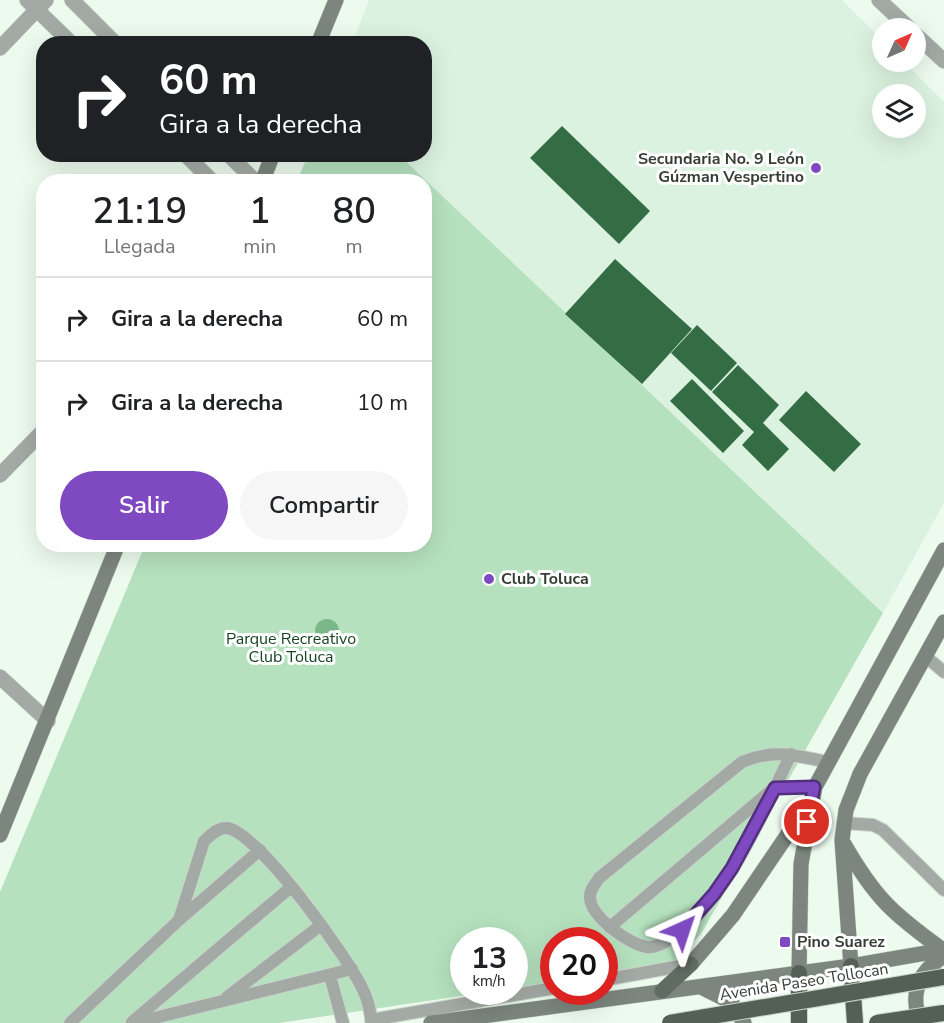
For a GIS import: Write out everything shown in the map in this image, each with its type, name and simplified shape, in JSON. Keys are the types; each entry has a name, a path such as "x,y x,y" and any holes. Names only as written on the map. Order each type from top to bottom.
{"highway":[{"path":"851,966 855,1023"},
{"path":"799,973 799,1023"},
{"name":"Avenida Paseo Tollocan","path":"670,1023 944,977"},
{"path":"877,1023 944,1013"}],"main road":[{"path":"321,36 336,0"},
{"path":"662,991 691,963 733,915 812,794 826,762 944,550"},
{"path":"0,835 115,552"},
{"path":"851,966 842,840 843,824 860,774 944,622"},
{"path":"799,973 801,864 812,794"},
{"path":"842,840 867,883 884,904 944,952 926,970 915,990 915,1002 921,1023"},
{"name":"Avenida Paseo Tollocan","path":"431,1023 944,952"},
{"path":"702,987 731,1002 744,1023"}],"street":[{"path":"72,0 108,36"},
{"path":"879,0 898,18"},
{"path":"0,48 37,3 65,36"},
{"path":"926,44 944,61"},
{"path":"193,162 205,174"},
{"path":"236,162 248,174"},
{"path":"0,475 36,438"},
{"path":"0,677 48,721"}],"lane":[{"path":"925,656 944,672"},
{"path":"812,794 775,788 610,927 595,911 590,899 592,888 599,878 742,762 771,752 826,762"},
{"path":"618,933 633,944 648,947 658,946 682,930 714,894 732,868 792,754"},
{"path":"843,824 873,825 884,830 944,890"},
{"path":"179,920 199,849 209,836 225,828 239,831 260,850 321,925 352,969 365,993 372,1021 540,991"},
{"path":"70,1023 179,920 260,850"},
{"path":"132,1023 291,887"},
{"path":"223,1001 321,925"},
{"path":"618,977 691,963"},
{"path":"132,1023 352,969"},
{"path":"330,976 343,1023"}],"shaded area":[{"path":"369,0 842,0 872,30 872,72 914,72 926,84 944,102 944,503 883,613 432,186 432,174 419,174 406,162 432,162 432,36 355,36"},
{"path":"327,619 332,620 338,626 338,636 332,642 327,643 322,642 316,636 315,631 316,626 322,620"}],"green space":[{"name":"Club Toluca","path":"305,162 406,162 419,174 300,174"},
{"name":"Club Toluca","path":"432,186 883,613 701,934 671,964 618,972 618,927 540,927 540,984 528,986 528,927 450,927 450,998 279,1023 0,1023 0,892 142,552 432,552"}],"building":[{"path":"562,126 650,211 619,244 530,158"},
{"path":"615,259 692,329 642,384 565,314"},
{"path":"697,325 737,363 711,391 671,353"},
{"path":"738,365 779,405 763,423 789,449 768,471 742,445 754,432 712,392"},
{"path":"692,379 744,431 723,453 670,401"},
{"path":"806,391 861,444 834,472 779,420"}],"place":[{"name":"Secundaria No. 9 León Gúzman Vespertino","path":"816,168"},
{"name":"Club Toluca","path":"489,579"},
{"name":"Pino Suarez","path":"785,942"}],"route":[{"path":"682,930 714,894 732,868 775,788 814,787 807,822"}],"park label":[{"name":"Parque Recreativo Club Toluca","path":"291,648"}]}
